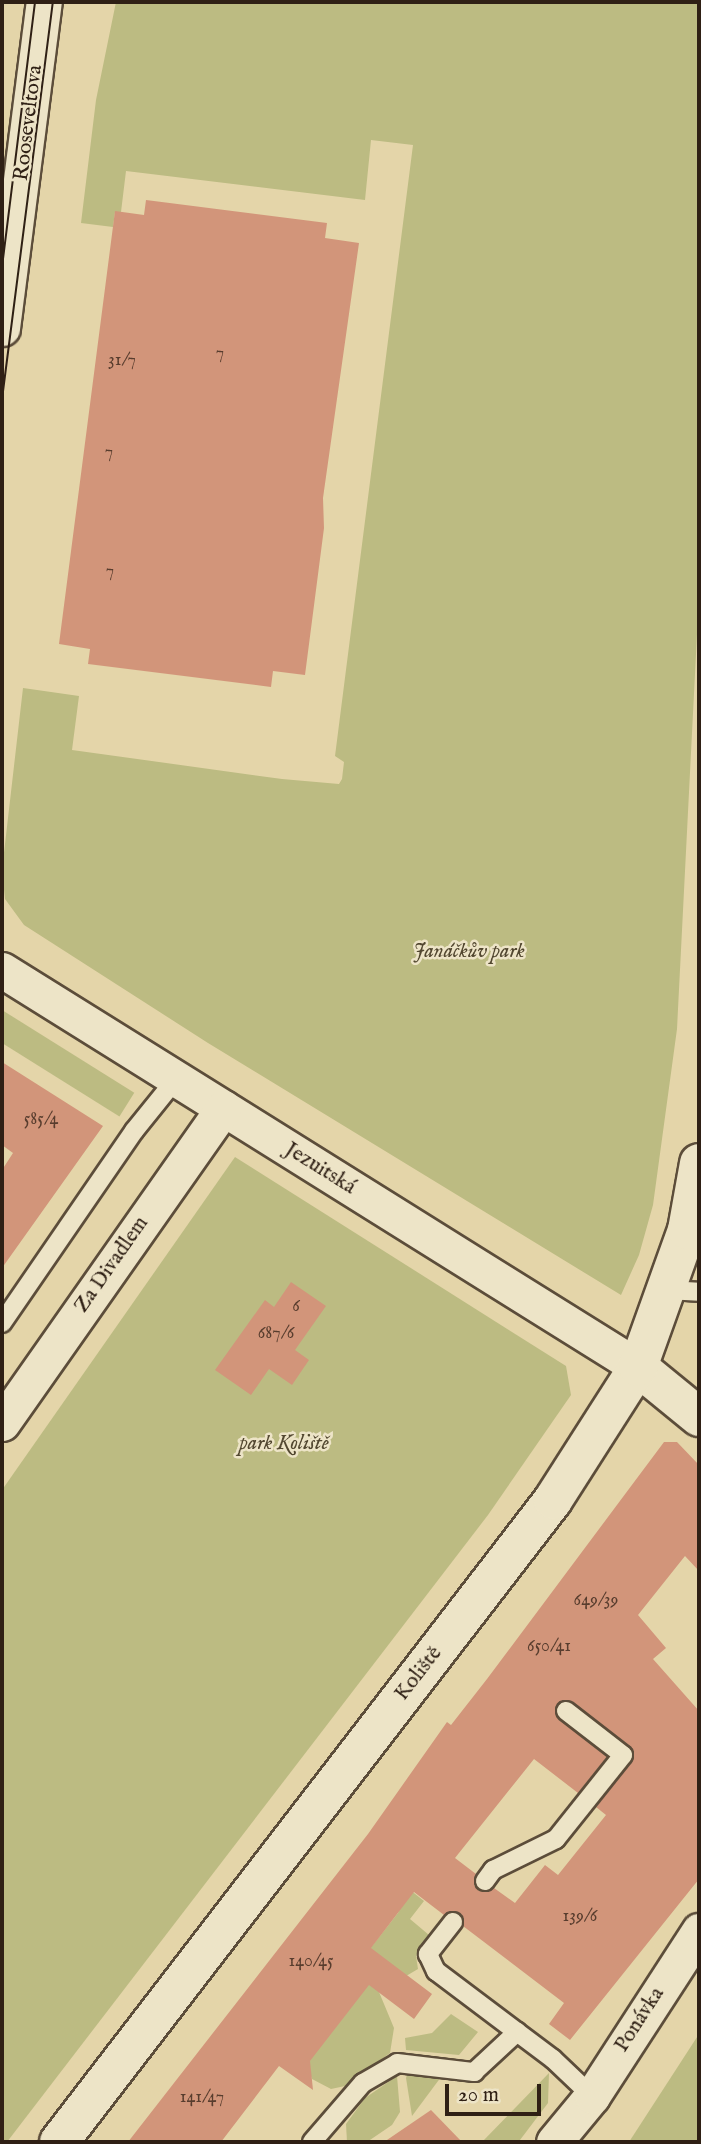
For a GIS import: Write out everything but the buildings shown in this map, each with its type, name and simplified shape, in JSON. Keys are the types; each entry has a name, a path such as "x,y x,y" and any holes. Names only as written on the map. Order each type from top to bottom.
{"main road":[{"name":"Koliště","path":"59,2142 553,1500 639,1367 682,1291 687,1230 699,1163"},
{"path":"639,1367 699,1417"}],"street":[{"name":"Rooseveltova","path":"2,328 44,2"},
{"name":"Jezuitská","path":"2,970 639,1367"},
{"name":"Za Divadlem","path":"2,1423 223,1108"},
{"name":"Ponávka","path":"554,2142 592,2096 699,1931"}],"lane":[{"path":"2,1323 134,1131 176,1079"},
{"path":"485,1881 493,1870 556,1839 623,1755 566,1711"},
{"path":"453,1922 428,1954 436,1971 553,2059 592,2096"},
{"path":"312,2142 363,2083 397,2063 474,2072 516,2032"}],"green space":[{"name":"Janáčkův park","path":"116,2 699,2 699,595 677,1029 653,1205 639,1255 621,1295 208,1043 24,925 5,899 2,870 23,688 79,696 72,750 282,779 339,784 342,779 344,762 335,756 413,145 371,140 365,200 126,171 121,212 115,212 113,227 81,223 96,100"},
{"path":"2,1010 134,1093 119,1116 2,1043"},
{"name":"park Koliště","path":"235,1157 566,1366 571,1395 488,1515 7,2142 2,2142 2,1490"},
{"path":"409,1889 424,1901 410,1919 429,1935 416,1956 418,1969 379,1992 394,2028 390,2053 345,2086 331,2089 312,2079 307,2064 325,2006 398,1913"},
{"path":"451,2014 478,2032 459,2055 406,2050 405,2038 432,2033"},
{"path":"699,2034 699,2142 629,2142"},
{"path":"408,2072 444,2073 412,2116 406,2078"},
{"path":"549,2073 548,2103 520,2140 482,2142"},
{"path":"397,2076 400,2112 392,2125 367,2142 347,2142 346,2124 365,2098"}],"tram line":[{"path":"2,267 35,2"},
{"path":"2,399 53,2"}]}
